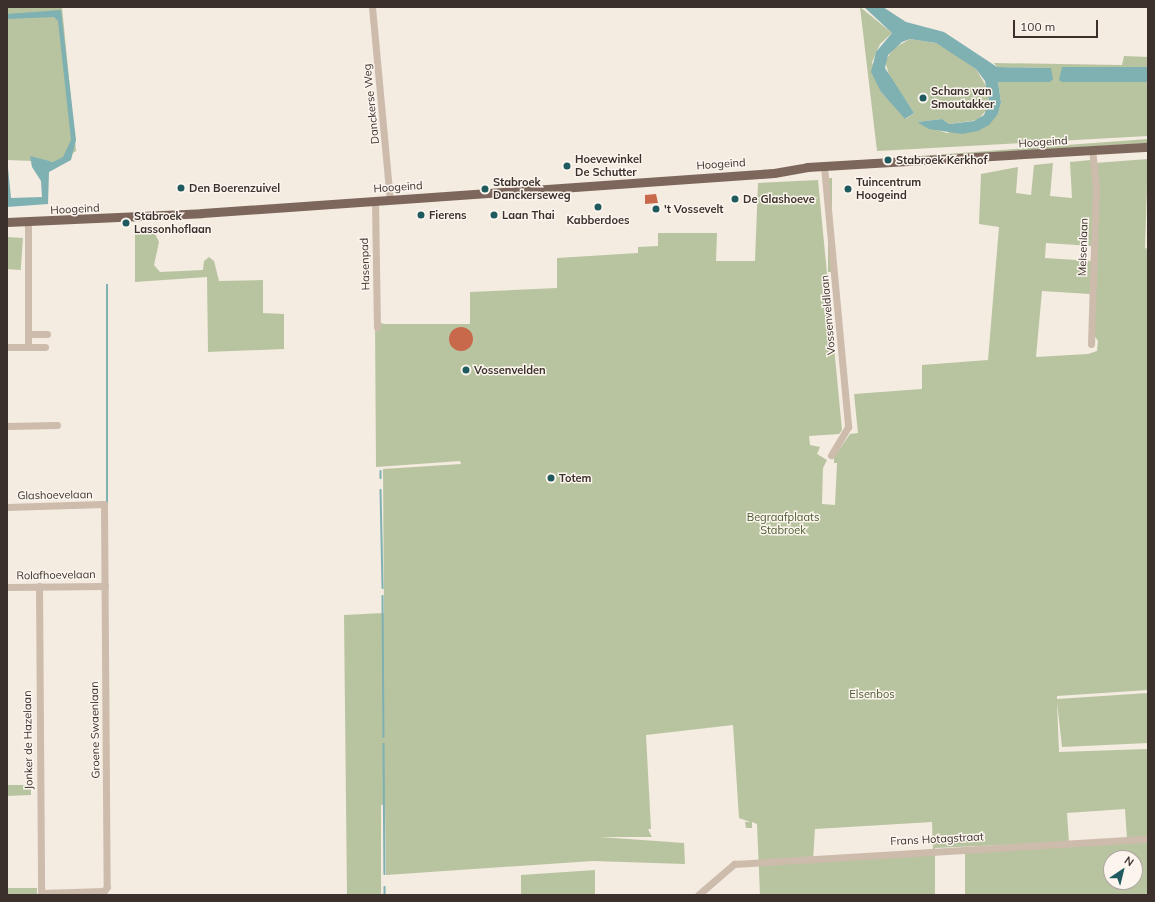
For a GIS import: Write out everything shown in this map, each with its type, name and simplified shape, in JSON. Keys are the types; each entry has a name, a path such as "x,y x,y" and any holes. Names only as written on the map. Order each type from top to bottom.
{"main road":[{"name":"Hoogeind","path":"7,222 28,223 375,201 1148,147"}],"street":[{"name":"Danckerse Weg","path":"372,7 390,200"},
{"name":"Melsenlaan","path":"1091,344 1096,187 1092,151"},
{"name":"Vossenveldlaan","path":"824,169 848,427 831,455"},
{"name":"Hasenpad","path":"375,201 377,327"},
{"path":"28,223 28,347"},
{"path":"28,334 47,334"},
{"path":"7,347 45,347"},
{"path":"7,426 57,425"},
{"name":"Glashoevelaan","path":"7,507 104,504"},
{"name":"Groene Swaenlaan","path":"41,894 104,891 107,887 104,504"},
{"name":"Jonker de Hazelaan","path":"39,586 41,894"},
{"name":"Rolafhoevelaan","path":"7,587 105,586"},
{"name":"Frans Hotagstraat","path":"698,895 729,866 841,855 1148,838"}],"green space":[{"path":"62,7 76,151 59,162 7,160 7,8"},
{"path":"860,7 892,33 880,44 872,62 881,92 906,119 914,113 890,78 885,61 894,48 910,39 936,43 964,60 976,69 989,91 988,108 978,120 949,124 942,119 917,122 928,127 947,133 998,114 1001,102 998,82 1051,68 997,67 994,63 1122,65 1124,56 1148,57 1148,136 877,151"},
{"path":"1148,139 1148,143 839,162"},
{"path":"1148,159 1145,248 1148,249 1148,690 1057,696 1057,699 1148,693 1148,743 1062,747 1057,702 1059,752 1148,749 1148,836 1127,839 1125,809 1067,813 1069,842 935,848 935,895 760,895 757,824 752,822 752,828 746,828 745,822 750,822 739,818 733,725 646,735 651,829 648,829 652,837 600,837 684,843 685,864 593,861 386,875 385,805 381,805 381,895 347,895 344,615 384,613 383,469 461,464 460,461 376,467 375,321 384,324 470,324 470,292 557,288 557,258 638,253 638,247 658,246 658,233 717,233 716,261 755,261 758,183 818,180 842,430 839,434 809,436 810,445 820,447 817,454 827,460 823,468 822,504 835,505 837,463 834,463 834,457 850,434 858,433 854,394 922,389 922,365 988,360 999,227 979,224 981,174 1018,167 1016,193 1031,195 1034,165 1053,163 1050,196 1072,198 1070,162 1091,160 1094,183 1092,246 1046,243 1045,258 1092,261 1090,294 1042,291 1036,357 1088,354 1097,351 1098,341 1094,335 1095,163","holes":["932,822 933,852 813,861 815,829"]},
{"path":"828,178 832,178 832,272 828,272"},
{"path":"153,229 159,242 154,265 160,272 203,270 204,261 209,257 214,261 219,281 263,280 263,313 284,314 284,349 208,352 207,277 135,282 135,230"},
{"path":"7,237 23,238 21,270 7,269"},
{"path":"7,755 8,785 31,785 31,795 7,796"},
{"path":"1148,841 1148,895 965,895 965,852"},
{"path":"595,870 595,895 521,895 521,875"},
{"path":"7,888 37,888 37,895 7,895"}],"water":[{"path":"864,7 883,7 906,22 944,32 997,67 1051,68 1053,79 1050,82 998,82 1001,102 998,114 989,125 978,131 962,134 929,129 917,122 942,119 949,124 974,121 984,115 989,101 985,81 976,69 936,43 910,39 902,42 888,55 885,68 914,113 905,119 881,92 871,72 876,52 892,33"},
{"path":"61,10 76,140 71,160 49,172 48,204 7,207 7,158 11,198 42,197 41,181 32,167 30,156 53,162 63,157 71,140 58,21 54,17 7,19 7,14"},
{"path":"1062,67 1148,67 1148,82 1062,82 1059,80"},
{"path":"106,284 108,284 108,540 106,540"}],"building":[{"name":"'t Vossevelt","path":"656,194 658,203 645,204 645,195"},
{"name":"Vossenvelden","path":"461,327 470,330 473,339 470,348 461,351 452,348 449,339 452,330"}],"waterway":[{"path":"381,471 381,478"},
{"path":"381,490 383,588"},
{"path":"383,596 384,737"},
{"path":"384,744 385,874"},
{"path":"385,887 385,895"}],"place":[{"name":"Schans van Smoutakker","path":"923,98"},
{"name":"Stabroek Kerkhof","path":"888,160"},
{"name":"Hoevewinkel De Schutter","path":"567,166"},
{"name":"Den Boerenzuivel","path":"181,188"},
{"name":"Stabroek Danckerseweg","path":"485,189"},
{"name":"Tuincentrum Hoogeind","path":"848,189"},
{"name":"De Glashoeve","path":"735,199"},
{"name":"Kabberdoes","path":"598,207"},
{"name":"'t Vossevelt","path":"656,209"},
{"name":"Fierens","path":"421,215"},
{"name":"Laan Thai","path":"494,215"},
{"name":"Stabroek Lassonhoflaan","path":"126,223"},
{"name":"Vossenvelden","path":"466,370"},
{"name":"Totem","path":"551,478"}],"park label":[{"name":"Begraafplaats Stabroek","path":"783,524"},
{"name":"Elsenbos","path":"872,694"}]}
